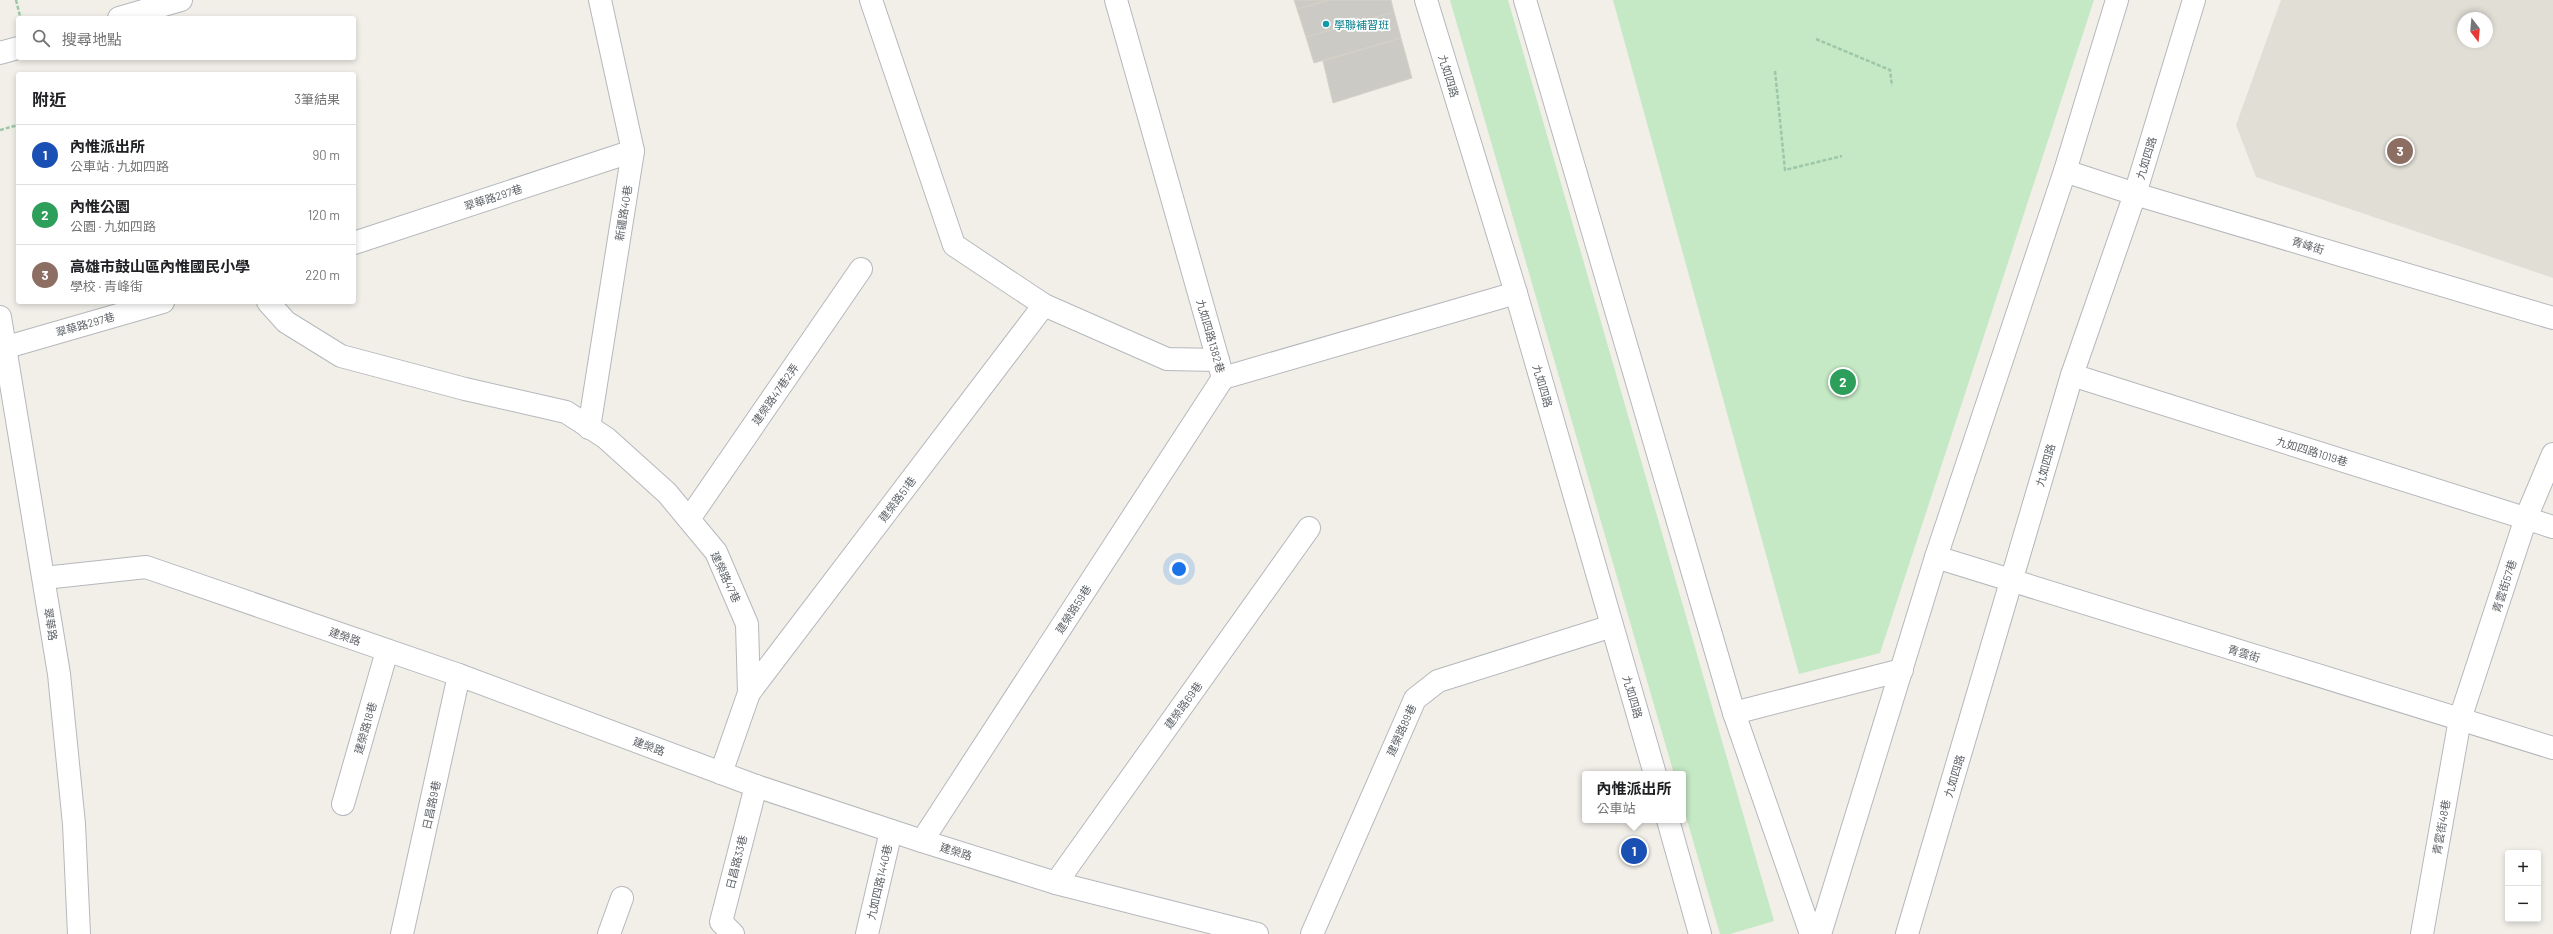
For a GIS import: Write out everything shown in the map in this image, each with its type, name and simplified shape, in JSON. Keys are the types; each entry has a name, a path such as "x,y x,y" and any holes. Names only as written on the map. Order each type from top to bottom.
{"street":[{"path":"126,16 181,0"},
{"name":"新疆路40巷","path":"589,428 633,151 600,0"},
{"path":"871,0 954,244 1044,305 1167,359 1221,369"},
{"name":"九如四路1382巷","path":"1116,0 1221,369 1516,293"},
{"name":"九如四路","path":"1426,0 1516,293 1653,771"},
{"path":"1525,0 1734,713 1811,934"},
{"path":"1820,934 1936,557 2064,170 2117,0"},
{"name":"九如四路","path":"1907,934 2072,375 2135,194 2194,0"},
{"path":"0,53 16,49"},
{"name":"翠華路297巷","path":"356,242 633,151"},
{"name":"青峰街","path":"2064,170 2135,194 2553,318"},
{"name":"建榮路47巷2弄","path":"689,519 861,269"},
{"name":"翠華路297巷","path":"7,347 156,304"},
{"name":"建榮路47巷","path":"270,304 286,322 341,356 465,389 566,412 606,438 667,493 716,552 747,624 749,693 721,773"},
{"name":"建榮路51巷","path":"749,693 1044,305"},
{"name":"翠華路","path":"0,317 7,347 59,674 74,824 79,934"},
{"name":"建榮路59巷","path":"922,841 1221,369"},
{"name":"九如四路1019巷","path":"2072,375 2553,527"},
{"name":"青雲街57巷","path":"2460,719 2526,518 2553,454"},
{"name":"建榮路69巷","path":"1056,883 1309,528"},
{"name":"青雲街","path":"1936,557 2011,582 2553,748"},
{"name":"建榮路","path":"44,578 146,567 459,675 756,786 891,831 1056,883 1257,934"},
{"name":"建榮路89巷","path":"1312,934 1415,699 1438,681 1612,626"},
{"name":"建榮路18巷","path":"343,804 387,651"},
{"path":"1734,713 1902,670"},
{"name":"日昌路9巷","path":"402,934 459,675"},
{"name":"青雲街48巷","path":"2422,934 2460,719"},
{"name":"日昌路33巷","path":"733,934 720,922 756,786"},
{"path":"1669,823 1700,934"},
{"name":"九如四路1440巷","path":"867,934 891,831"},
{"path":"609,934 622,898"}],"path":[{"path":"16,0 20,16"},
{"path":"1816,39 1888,69 1891,72 1892,86"},
{"path":"1775,71 1785,170 1842,156"},
{"path":"0,130 16,126"}],"shaded area":[{"path":"2281,0 2553,0 2553,278 2256,177 2236,125"}],"green space":[{"path":"1450,0 1508,0 1774,921 1730,934 1720,934 1686,816 1686,771 1673,771"},
{"path":"1613,0 2094,0 1880,653 1799,674"}],"building":[{"path":"1294,0 1329,0 1297,9"},
{"name":"學聯補習班","path":"1329,0 1391,0 1394,12 1306,37 1297,9"},
{"path":"1394,12 1401,38 1314,63 1306,37"},
{"path":"1401,38 1412,78 1333,103 1323,61"}],"place":[{"name":"學聯補習班","path":"1326,24"},
{"name":"高雄市鼓山區內惟國民小學","path":"2400,151"},
{"name":"內惟公園","path":"1843,382"},
{"name":"內惟派出所","path":"1634,851"}]}
